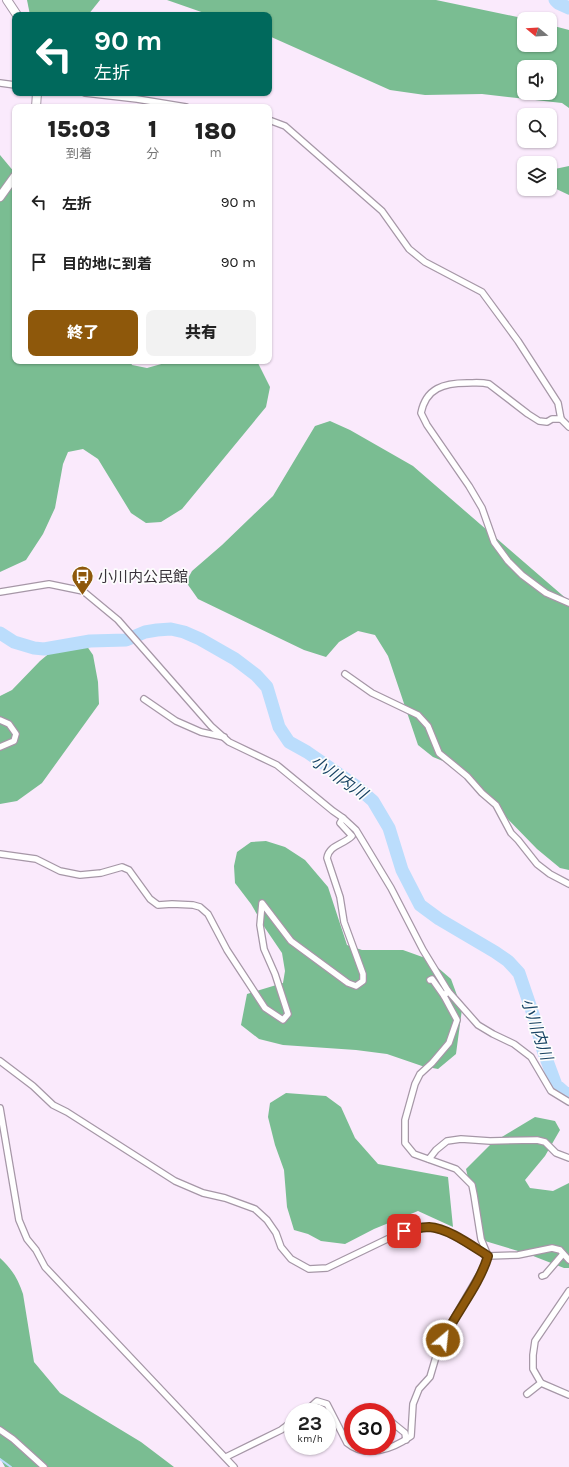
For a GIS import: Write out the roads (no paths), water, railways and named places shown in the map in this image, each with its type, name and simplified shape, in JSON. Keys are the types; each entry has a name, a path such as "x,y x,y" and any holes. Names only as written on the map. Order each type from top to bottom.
{"street":[{"path":"7,0 15,12"},
{"path":"0,83 12,85"},
{"path":"112,96 168,104"},
{"path":"272,121 285,126 382,211 408,249 425,262 482,292 518,341 558,403 561,419 569,427"},
{"path":"0,197 12,180"},
{"path":"561,419 552,419 547,422 539,421 489,384 482,383 446,384 434,390 423,403 421,413 427,425 482,508 494,542 508,561 522,575 546,593 569,603"},
{"path":"0,592 49,584 84,591 118,620 211,726 224,738 229,742 277,765 356,830 391,888 446,993 458,1020 449,1043 432,1063 420,1074 415,1084 405,1120 405,1143 414,1154 456,1168 472,1185 481,1239 488,1256 486,1264 444,1337 438,1350 430,1378 419,1389 413,1404 411,1436 406,1440 380,1451 366,1450 346,1443 336,1422"},
{"path":"345,674 372,693 418,715 428,726 438,753 467,776 482,793 496,805 511,833 537,864 550,874 569,884"},
{"path":"144,699 176,721 201,732 224,738"},
{"path":"0,720 9,724 16,734 14,741 0,747"},
{"path":"0,854 36,860 60,871 80,875 100,873 122,867 129,870 150,899 158,905 193,904 200,907 208,914 227,950 265,1008 283,1020 288,1014 280,987 264,949 260,925 262,903 291,941 348,983 356,986 363,981 363,974 344,922 340,897 327,858 331,849 348,840 352,836 340,823 343,818"},
{"path":"430,980 432,979 478,1025 514,1044 531,1057 551,1091 569,1102"},
{"path":"0,1061 33,1086 53,1105 67,1112 175,1181 203,1193 225,1198 255,1209 267,1220 276,1233 281,1247 291,1259 309,1270 327,1268 404,1231 429,1227 442,1230 488,1256 518,1255 552,1248 560,1250 569,1260"},
{"path":"0,1108 19,1220 27,1239 36,1250 45,1267 234,1467"},
{"path":"429,1159 436,1150 447,1141 461,1139 490,1141 537,1140 544,1142 556,1153 569,1158"},
{"path":"542,1276 545,1275 563,1254"},
{"path":"569,1291 535,1341 532,1356 533,1369 542,1383 569,1395"},
{"path":"527,1394 542,1383"},
{"path":"396,1426 405,1433 406,1440"},
{"path":"226,1457 284,1428"},
{"path":"0,1430 13,1439 44,1467"}],"waterway":[{"path":"555,0 569,8"},
{"name":"小川内川","path":"0,633 14,642 34,648 44,649 90,641 126,640 145,632 171,629 184,632 200,639 235,659 256,675 267,687 279,727 289,742 307,752 356,786 373,801 389,828 402,870 420,905 439,919 495,952 508,961 519,973 535,1020 543,1050 556,1085 564,1092 569,1094"},
{"path":"0,1459 11,1467"}],"place":[{"name":"小川内公民館","path":"82,596"}]}
